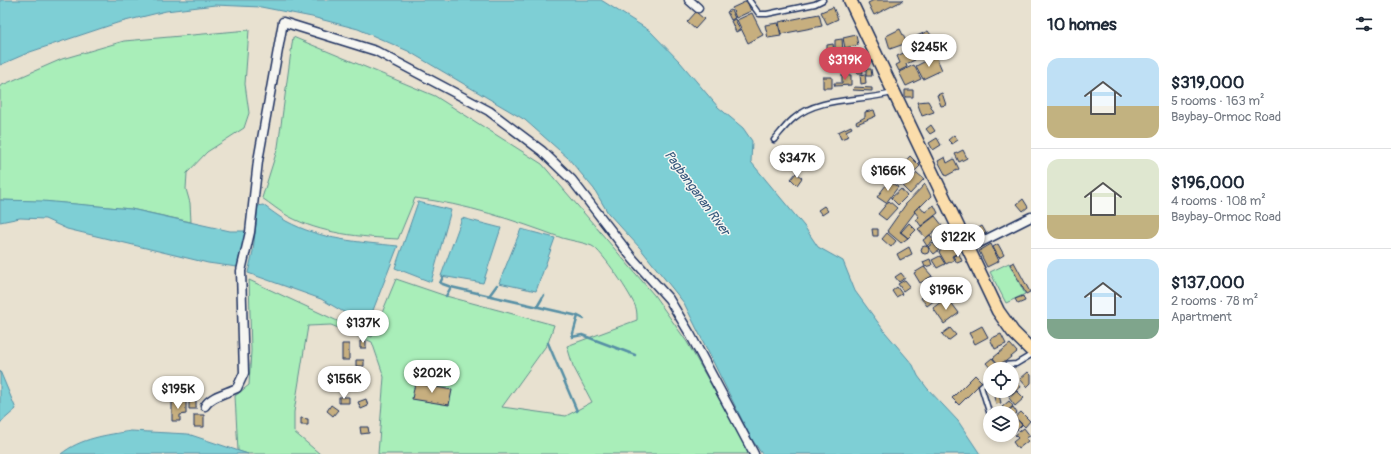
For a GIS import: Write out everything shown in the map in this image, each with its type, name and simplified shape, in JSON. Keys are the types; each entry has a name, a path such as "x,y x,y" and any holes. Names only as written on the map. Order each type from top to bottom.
{"main road":[{"path":"850,0 998,311 1013,332 1031,350"}],"street":[{"path":"689,0 698,8"},
{"path":"206,406 208,402 214,398 237,388 244,374 241,271 250,232 258,160 283,22 376,51 489,111 542,151 572,180 633,259 669,299 690,334 754,454"},
{"path":"969,248 1031,217"}],"lane":[{"path":"749,0 759,14 766,14 815,4 823,0"},
{"path":"774,140 794,118 810,109 831,103 879,96 894,92"},
{"path":"1019,362 1031,355"}],"green space":[{"path":"249,30 245,84 249,113 244,128 207,152 187,173 186,189 190,203 191,222 131,209 50,202 0,200 0,86 62,59 124,41"},
{"path":"293,37 435,96 542,164 654,295 687,342 750,454 378,454 384,377 372,342 331,325 308,326 294,412 294,432 320,454 248,454 238,451 235,396 249,385 251,351 249,280 372,337 396,279 446,296 554,325 548,343 502,407 566,416 592,402 573,366 567,346 637,320 636,308 623,284 603,256 589,245 562,238 508,219 453,204 415,198 398,239 342,234 301,222 285,214 262,198 278,147"},
{"path":"1009,263 1025,294 1006,303 990,272"}],"water":[{"name":"Pagbanganan River","path":"0,0 601,0 650,31 680,62 718,107 743,128 752,141 751,162 804,226 818,247 843,261 855,291 885,332 913,365 918,376 927,388 958,421 980,454 762,454 751,438 684,303 640,248 608,213 594,189 568,158 525,120 408,51 358,29 312,17 261,7 215,5 166,11 117,23 30,52 0,65"},
{"path":"0,200 43,201 131,209 230,231 246,231 237,267 208,263 67,229 45,219 20,218 0,222"},
{"path":"418,202 451,210 431,282 395,268"},
{"path":"263,205 286,221 313,232 340,239 398,246 370,318 361,322 321,299 248,273 253,251 258,206"},
{"path":"462,218 501,228 483,283 441,276"},
{"path":"521,229 555,238 536,291 499,283"},
{"path":"0,371 16,409 0,423"},
{"path":"131,431 188,434 248,454 61,454 77,444 94,438"}],"building":[{"path":"874,0 904,0 874,15 868,3"},
{"path":"747,1 751,11 736,18 732,8"},
{"path":"833,7 838,19 827,24 821,12"},
{"path":"731,10 735,18 731,20 727,12"},
{"path":"696,12 704,19 695,29 687,22"},
{"path":"752,13 763,35 748,43 737,20"},
{"path":"819,14 822,26 781,34 779,22"},
{"path":"735,19 740,30 736,32 731,21"},
{"path":"778,23 781,36 768,38 765,25"},
{"path":"900,29 907,43 890,49 886,36"},
{"path":"928,31 931,35 919,41 917,36"},
{"path":"856,35 858,45 845,48 843,38"},
{"path":"842,39 843,52 835,52 835,40"},
{"path":"833,44 834,52 827,53 827,45"},
{"path":"910,50 915,60 906,64 907,67 899,71 896,65 900,63 897,56"},
{"path":"936,56 942,70 923,79 916,66"},
{"path":"844,58 845,64 832,66 831,60"},
{"path":"862,60 862,63 848,64 848,61"},
{"path":"861,64 863,73 857,73 856,65"},
{"path":"914,65 921,79 906,86 899,72"},
{"path":"866,69 871,69 872,76 866,76"},
{"path":"865,74 866,83 861,84 860,75"},
{"path":"842,75 851,75 851,85 835,86 834,83 842,83"},
{"path":"823,77 832,77 832,88 823,88"},
{"path":"854,87 872,88 872,91 853,90"},
{"path":"905,90 913,90 913,97 905,97"},
{"path":"942,93 946,105 941,106 937,95"},
{"path":"928,101 934,112 922,116 917,102"},
{"path":"874,110 876,116 857,124 856,122 865,117 865,112"},
{"path":"931,125 935,131 930,134 926,129"},
{"path":"851,126 852,128 846,131 849,136 841,139 838,132"},
{"path":"954,135 958,140 952,144 948,140"},
{"path":"937,138 941,145 933,150 929,143"},
{"path":"963,150 967,158 959,162 955,154"},
{"path":"910,156 920,166 901,185 891,176"},
{"path":"945,157 947,163 954,159 959,169 946,176 938,161"},
{"path":"796,173 802,178 797,185 791,179"},
{"path":"917,173 924,179 910,194 903,187"},
{"path":"889,181 898,187 886,203 877,197"},
{"path":"925,184 931,196 914,211 915,212 900,232 908,238 901,243 887,231 906,204"},
{"path":"901,189 907,196 898,205 891,198"},
{"path":"1023,199 1028,207 1023,211 1017,204"},
{"path":"889,201 897,208 886,220 878,214"},
{"path":"934,205 938,213 921,226 916,219 919,217 914,211 920,206 925,212"},
{"path":"824,206 828,211 822,215 818,210"},
{"path":"935,216 942,225 926,238 918,229"},
{"path":"909,223 916,230 908,238 901,232"},
{"path":"982,226 986,233 979,237 975,230"},
{"path":"872,229 878,229 878,236 873,236"},
{"path":"946,231 953,239 940,249 933,241"},
{"path":"887,233 896,241 891,247 882,239"},
{"path":"930,235 934,240 927,246 923,240"},
{"path":"933,243 939,250 934,254 928,247"},
{"path":"991,244 999,261 987,267 979,251"},
{"path":"998,244 1004,255 999,258 993,247"},
{"path":"923,246 927,246 929,250 927,254 923,254 921,252 921,248"},
{"path":"947,246 949,249 954,246 958,253 952,256 954,260 946,264 939,252"},
{"path":"909,247 912,254 900,260 897,254"},
{"path":"959,254 962,261 957,263 953,256"},
{"path":"940,256 945,264 937,268 932,260"},
{"path":"930,259 932,265 925,267 923,262"},
{"path":"1014,262 1030,292 1026,294 1010,264"},
{"path":"924,267 932,276 920,283 914,273"},
{"path":"901,273 905,278 899,282 895,277"},
{"path":"933,277 937,284 932,288 927,280"},
{"path":"905,280 910,286 903,291 898,284"},
{"path":"938,286 943,294 927,306 921,298"},
{"path":"897,287 902,294 896,297 892,291"},
{"path":"1023,296 1025,301 1018,304 1015,299"},
{"path":"947,297 959,313 944,324 933,308"},
{"path":"982,326 988,337 975,344 969,333"},
{"path":"950,328 956,335 948,341 942,334"},
{"path":"1001,334 1006,344 995,349 990,339"},
{"path":"360,341 366,341 366,348 360,348"},
{"path":"342,344 349,344 349,360 342,360"},
{"path":"1010,344 1017,352 1005,362 996,362 993,358"},
{"path":"992,358 996,362 987,362"},
{"path":"356,360 364,360 364,366 356,366"},
{"path":"1028,372 1031,375 1031,383 1027,387 1020,379"},
{"path":"975,375 982,382 959,405 952,398"},
{"path":"415,383 452,390 449,405 412,399"},
{"path":"1019,393 1024,398 1015,406 1009,398 1019,398"},
{"path":"339,397 349,397 349,403 339,403"},
{"path":"994,398 1000,398 1001,403 996,404"},
{"path":"366,399 368,406 361,409 358,402"},
{"path":"186,400 186,414 180,415 180,421 172,421 172,401"},
{"path":"189,401 196,401 196,409 189,409"},
{"path":"1009,401 1013,406 1003,406"},
{"path":"331,405 338,410 333,416 327,411"},
{"path":"1021,412 1030,421 1025,427 1019,421 1019,414"},
{"path":"194,415 204,415 204,427 194,427"},
{"path":"301,418 308,419 308,425 301,425"},
{"path":"360,427 368,427 369,433 361,434"},
{"path":"1024,428 1030,436 1026,438 1028,441 1018,449 1013,442 1019,442 1019,432"}],"waterway":[{"path":"443,277 440,283 451,287"},
{"path":"489,296 497,285"},
{"path":"446,296 451,287 578,316 572,337 582,335 635,355"},
{"path":"537,307 544,295"},
{"path":"578,316 584,319"},
{"path":"548,343 577,411"}]}
